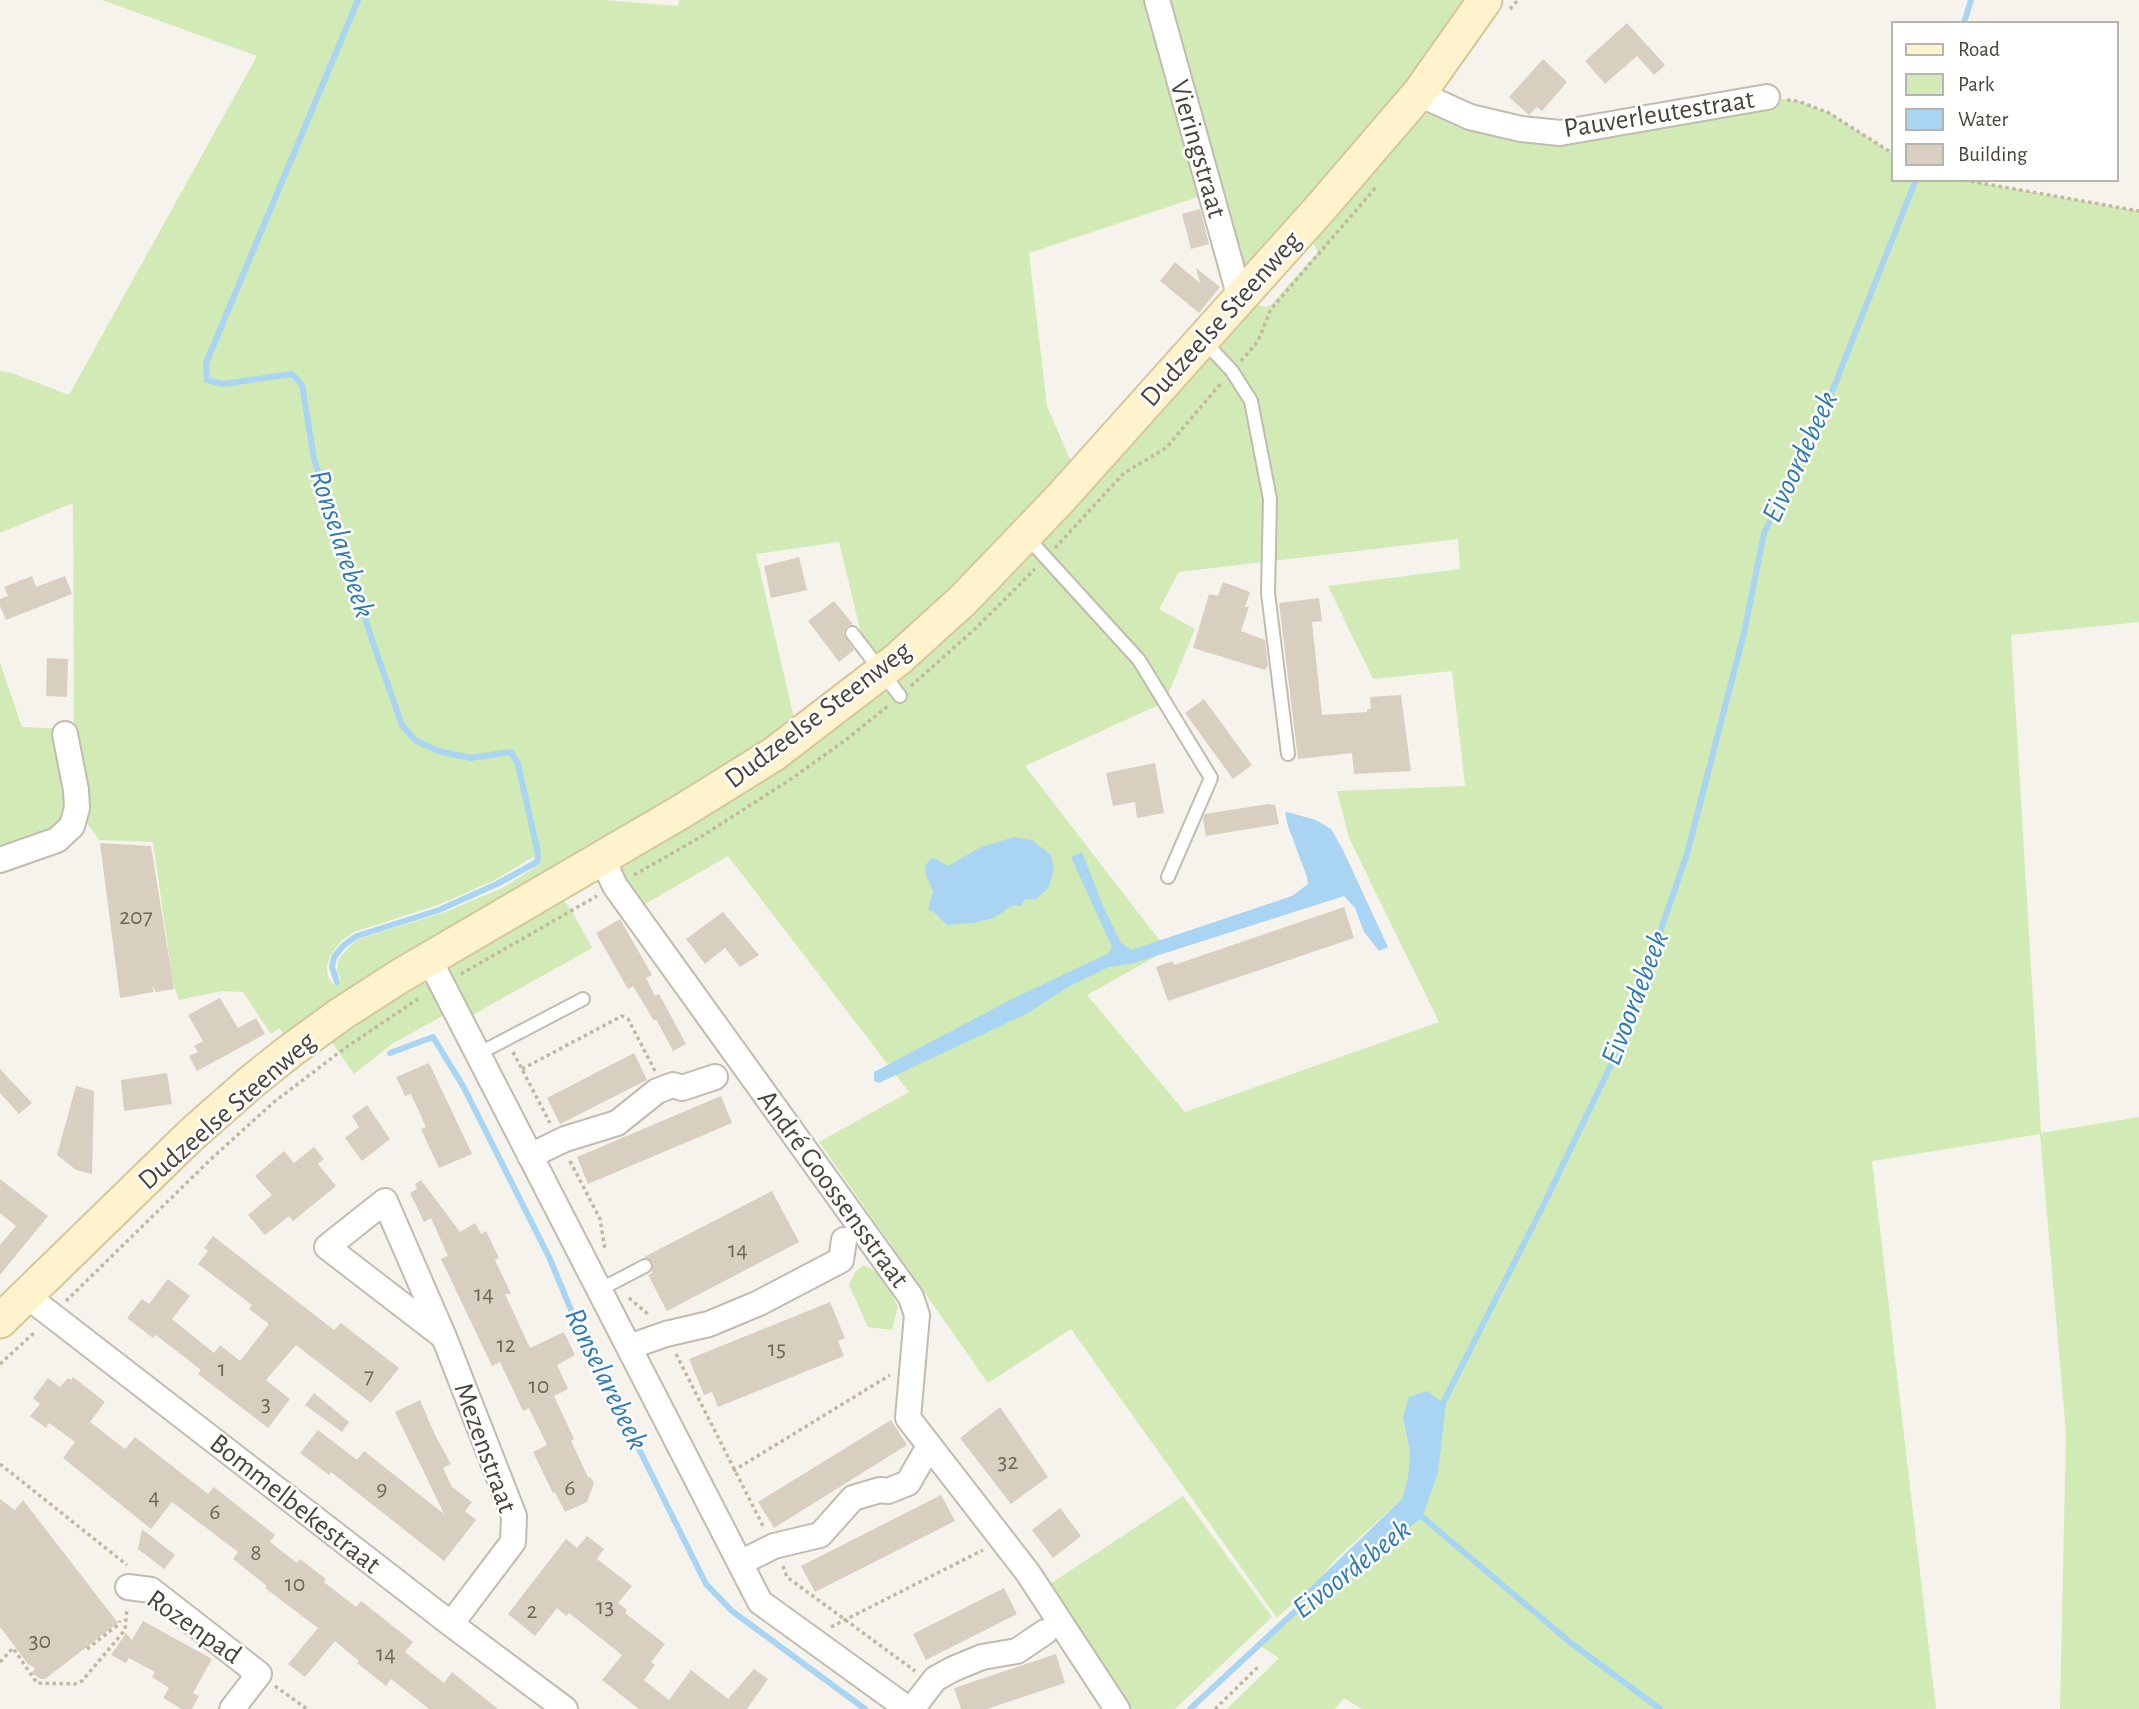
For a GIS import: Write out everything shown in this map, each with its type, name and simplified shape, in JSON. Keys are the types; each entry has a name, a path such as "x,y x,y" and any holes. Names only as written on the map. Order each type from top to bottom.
{"main road":[{"name":"Dudzeelse Steenweg","path":"0,1321 191,1135 250,1083 341,1014 891,684 963,600 1026,536 1203,340 1420,92 1485,0"}],"street":[{"name":"Vieringstraat","path":"1157,0 1240,298"},
{"name":"Pauverleutestraat","path":"1420,92 1470,117 1521,129 1560,132 1767,97"},
{"path":"0,860 57,840 72,826 77,799 65,734"},
{"name":"André Goossensstraat","path":"602,858 615,886 911,1297 917,1315 908,1418 1028,1573 1117,1709"},
{"path":"429,959 530,1156 606,1287 629,1347 760,1602 910,1709 932,1683 953,1669 982,1657 1017,1651 1045,1632"},
{"path":"530,1156 560,1142 617,1123 657,1091 673,1086 682,1088 715,1077"},
{"name":"Mezenstraat","path":"444,1338 327,1247 385,1201 444,1338 513,1516 513,1542 450,1624"},
{"name":"André Goossensstraat","path":"629,1347 666,1334 709,1324 759,1303 841,1260 844,1240"},
{"name":"Bommelbekestraat","path":"27,1296 450,1624 565,1709"},
{"path":"740,1563 774,1546 820,1535 853,1498 880,1490 888,1491 908,1483 924,1455"},
{"name":"Rozenpad","path":"128,1587 151,1590 259,1674"},
{"path":"232,1709 259,1674"}],"lane":[{"path":"1203,340 1232,371 1251,401 1270,499 1268,593 1288,754"},
{"path":"1026,536 1139,660 1211,778 1168,877"},
{"path":"852,634 891,684"},
{"path":"478,1054 583,999"},
{"path":"606,1287 645,1266"}],"path":[{"name":"Pauverleutestraat","path":"1767,97 1798,101 1829,113 1890,152"},
{"path":"1975,182 2139,211"},
{"path":"522,1069 622,1016 628,1019 664,1089"},
{"path":"506,1039 600,1220 607,1269 606,1287 656,1321 666,1334 733,1471 774,1546 787,1577 932,1683"},
{"path":"0,1364 38,1329"},
{"path":"733,1471 913,1361"},
{"name":"Rozenpad","path":"0,1464 132,1570 128,1587"},
{"path":"810,1638 1002,1540"},
{"path":"0,1661 13,1648 37,1683 75,1684 82,1681 125,1630 128,1587"},
{"path":"87,1649 120,1621"},
{"path":"1215,1709 1259,1666"},
{"name":"Rozenpad","path":"259,1674 307,1709"}],"green space":[{"path":"102,0 604,0 678,6 679,0 1485,0 1241,298 1265,307 1271,305 1318,252 1309,237 1423,106 1521,129 1767,97 1798,101 1829,113 1890,152 1890,182 1975,182 2139,211 2139,622 2011,635 2041,1133 2139,1117 2139,1709 2060,1709 2066,1433 2040,1134 1872,1161 1936,1709 1362,1709 1344,1698 1335,1709 1227,1709 1279,1658 1259,1645 1301,1606 1420,1515 1435,1472 1403,1418 1410,1453 1408,1477 1402,1499 1277,1618 1071,1329 988,1383 819,1142 909,1092 728,856 633,911 602,858 543,873 364,978 284,1034 279,1028 271,1034 243,992 221,991 179,1000 173,983 153,842 99,840 77,809 72,826 0,860 0,663 22,727 74,729 73,503 0,533 0,371 69,395 257,56","holes":["1210,193 1240,298 1078,478 1047,406 1029,253","1458,539 1460,569 1328,586 1373,679 1452,671 1465,786 1337,791 1349,838 1439,1022 1185,1112 1087,995 1167,950 1025,766 1165,702 1195,629 1159,609 1179,572","839,542 865,650 882,673 798,736 756,554","538,854 539,865 502,888 445,912 359,939 339,959 337,971 341,980 334,985 328,977 330,956 342,940 354,932 438,905 495,880"]},
{"path":"559,895 572,911 592,948 467,1018 446,974 455,956"},
{"path":"412,982 428,984 446,1014 392,1044 354,1074 329,1038"},
{"path":"864,1265 882,1275 898,1307 892,1330 868,1327 849,1285 855,1272"},
{"path":"1183,1496 1272,1617 1175,1709 1127,1709 1047,1586"}],"water":[{"path":"1287,812 1316,820 1331,829 1388,947 1379,951 1364,932 1355,908 1344,896 1134,963 1109,967 1070,986 1026,1014 879,1083 874,1081 874,1072 1010,1000 1109,953 1112,947 1071,857 1082,852 1121,943 1131,950 1292,896 1308,884 1288,826"},
{"path":"1014,837 1032,840 1051,855 1054,870 1048,888 1036,899 1025,899 1021,906 1013,905 994,918 973,923 947,925 933,911 928,910 933,891 926,875 925,867 929,860 934,858 948,866 981,847"},
{"path":"1427,1391 1443,1403 1435,1472 1420,1515 1301,1606 1300,1597 1402,1499 1408,1477 1410,1453 1403,1418 1409,1397"}],"building":[{"path":"1627,23 1665,65 1654,75 1637,56 1605,84 1585,61"},
{"path":"1543,59 1567,82 1542,111 1537,107 1529,115 1509,97"},
{"path":"1200,209 1209,244 1191,249 1182,214"},
{"path":"1175,262 1200,283 1196,268 1220,287 1199,313 1160,281"},
{"path":"799,557 807,590 771,598 764,566"},
{"path":"32,576 36,587 65,576 72,594 6,620 0,606 0,599 8,596 4,587"},
{"path":"1223,582 1250,592 1245,607 1249,607 1241,631 1265,640 1268,666 1265,670 1193,648 1209,594 1218,596"},
{"path":"1319,598 1322,621 1312,622 1322,715 1367,712 1367,709 1371,709 1370,697 1401,695 1411,771 1354,774 1352,753 1298,759 1279,603"},
{"path":"834,601 853,624 846,627 843,633 854,650 839,662 808,621"},
{"path":"47,658 68,659 67,697 46,696"},
{"path":"1204,699 1252,765 1233,779 1185,713"},
{"path":"1155,763 1164,813 1137,818 1135,802 1113,806 1106,773"},
{"path":"1275,805 1279,824 1206,836 1203,819 1205,814"},
{"path":"100,843 151,846 174,989 156,992 152,985 154,992 120,998"},
{"path":"1344,907 1354,938 1168,1001 1156,967 1173,961 1174,965"},
{"path":"723,912 759,955 740,967 725,948 705,964 686,939"},
{"path":"620,919 652,975 646,978 655,996 659,994 686,1044 673,1051 656,1019 654,1021 633,986 628,989 596,933"},
{"path":"220,998 238,1028 256,1018 265,1034 197,1071 189,1056 198,1052 194,1046 203,1041 188,1015"},
{"path":"634,1053 647,1080 560,1124 547,1098"},
{"path":"429,1063 472,1154 439,1168 421,1129 426,1127 411,1094 405,1096 396,1077"},
{"path":"0,1069 32,1103 19,1114 0,1093"},
{"path":"167,1073 172,1104 124,1111 121,1080"},
{"path":"76,1086 94,1091 92,1174 76,1170 57,1155"},
{"path":"721,1096 732,1123 588,1184 577,1157"},
{"path":"367,1105 390,1139 362,1161 345,1138 359,1127 352,1116"},
{"path":"314,1147 324,1159 318,1164 336,1186 293,1221 289,1216 265,1235 248,1215 272,1195 255,1176 284,1151 294,1163"},
{"path":"0,1179 48,1216 0,1275 0,1245 16,1226 0,1213"},
{"path":"421,1180 460,1232 475,1223 481,1234 486,1231 499,1258 495,1260 511,1294 505,1294 530,1348 564,1332 575,1355 557,1365 568,1389 554,1396 574,1439 571,1441 588,1477 594,1483 587,1502 565,1512 555,1492 553,1493 533,1452 547,1445 529,1408 523,1411 500,1362 492,1366 441,1259 448,1256 431,1218 424,1222 410,1193 417,1189 415,1184"},
{"path":"772,1191 799,1242 667,1311 648,1275 652,1273 653,1263 644,1257"},
{"path":"213,1236 334,1330 341,1323 399,1368 371,1403 296,1345 266,1380 290,1399 268,1428 198,1374 201,1370 156,1335 153,1338 127,1318 142,1299 149,1304 168,1279 190,1296 172,1319 214,1353 220,1345 240,1361 269,1324 249,1309 252,1305 198,1264 208,1251 204,1248"},
{"path":"830,1302 845,1338 838,1341 844,1356 718,1407 712,1392 704,1395 689,1359"},
{"path":"73,1377 105,1402 90,1422 125,1449 135,1437 208,1494 214,1487 275,1535 270,1542 297,1563 300,1559 356,1607 361,1601 413,1642 405,1652 444,1683 452,1672 498,1709 429,1709 391,1679 386,1686 335,1641 305,1677 288,1664 318,1628 265,1588 267,1586 233,1559 238,1552 172,1502 151,1529 63,1458 75,1442 49,1423 46,1428 30,1416 40,1404 33,1398 48,1378 60,1387 68,1378 71,1380"},
{"path":"314,1393 349,1422 342,1432 305,1405"},
{"path":"420,1400 451,1464 443,1468 452,1487 472,1502 465,1511 476,1520 444,1561 331,1472 329,1475 300,1453 318,1430 357,1460 364,1451 444,1514 395,1412"},
{"path":"1000,1407 1048,1477 1011,1504 960,1438"},
{"path":"891,1420 907,1445 774,1528 758,1502"},
{"path":"941,1495 955,1521 815,1592 801,1566"},
{"path":"0,1499 15,1510 23,1500 118,1623 45,1679 32,1673 35,1668 28,1664 0,1627"},
{"path":"1060,1508 1081,1536 1053,1558 1032,1530"},
{"path":"142,1529 175,1555 164,1569 138,1549"},
{"path":"587,1536 604,1549 597,1559 632,1586 618,1603 627,1610 625,1613 665,1644 651,1662 655,1665 644,1680 669,1700 691,1670 728,1699 754,1669 768,1679 747,1709 639,1709 602,1680 622,1655 569,1613 566,1616 557,1608 535,1636 508,1614 566,1539 577,1548"},
{"path":"1004,1588 1017,1614 926,1660 913,1634"},
{"path":"143,1621 212,1659 193,1693 199,1696 192,1709 182,1709 163,1698 169,1688 152,1677 155,1672 129,1658 126,1663 111,1655 126,1633 132,1640"},
{"path":"1056,1654 1065,1683 987,1709 961,1709 954,1688"}],"waterway":[{"name":"Ronselarebeek","path":"337,982 332,967 334,957 344,945 357,936 439,910 497,884 537,862 538,853 518,764 511,752 471,758 438,751 415,740 402,725 314,459 302,385 292,374 223,384 207,380 206,363 358,0"},
{"name":"Eivoordebeek","path":"1965,21 1971,0"},
{"name":"Eivoordebeek","path":"1190,1709 1301,1606 1420,1515 1435,1472 1443,1403 1622,1042 1687,854 1744,633 1764,533 1820,422 1915,182"},
{"name":"Ronselarebeek","path":"390,1053 433,1037 463,1086 549,1257 577,1324 706,1584 732,1611 865,1709"},
{"path":"1420,1515 1571,1643 1660,1709"}]}
